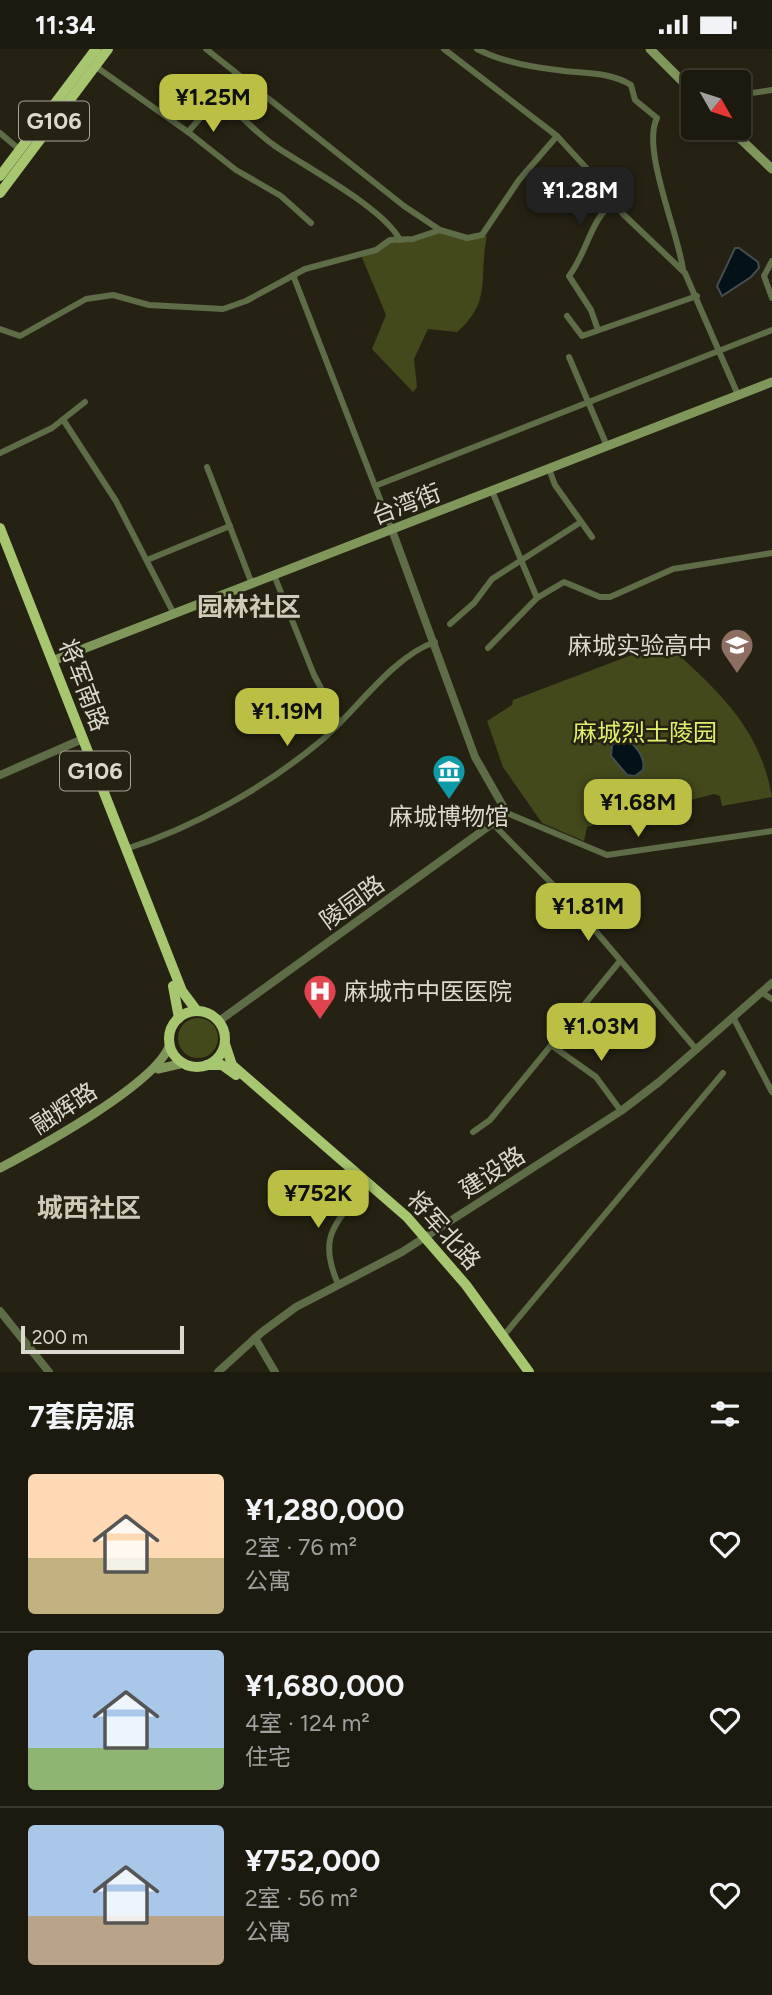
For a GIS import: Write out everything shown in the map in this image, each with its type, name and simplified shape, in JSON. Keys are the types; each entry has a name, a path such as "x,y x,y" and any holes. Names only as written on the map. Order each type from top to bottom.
{"highway":[{"name":"G106","path":"0,176 96,49"},
{"name":"G106","path":"0,193 108,49"},
{"name":"将军南路","path":"0,528 181,991 197,1011"},
{"name":"将军南路","path":"0,544 175,990 179,1018"},
{"path":"170,1044 174,1054 184,1063 198,1067 207,1065 219,1056 225,1044 219,1021 207,1013 197,1011 179,1018"},
{"name":"G106","path":"170,1044 171,1030 179,1018"},
{"name":"将军北路","path":"225,1044 233,1065 369,1182 423,1239 504,1335 530,1372"},
{"name":"将军北路","path":"207,1065 220,1064 229,1069 423,1239 522,1372"}],"main road":[{"path":"650,49 681,80"},
{"path":"657,49 681,73"},
{"path":"742,140 772,169"},
{"path":"749,140 772,162"},
{"name":"台湾街","path":"52,661 772,381"},
{"path":"146,1074 162,1061 170,1044"},
{"path":"146,1074 167,1065 184,1063"},
{"name":"融辉路","path":"0,1168 60,1135 146,1074"}],"street":[{"path":"206,49 404,206 440,230 467,238 482,235 519,180 557,136"},
{"path":"444,49 557,136 615,201 623,214 683,270 697,296 738,395"},
{"path":"477,49 495,57 552,70 615,76 631,85 635,100 657,118 652,133 667,213 681,249 683,270"},
{"path":"95,67 188,132 228,165 281,196 311,223"},
{"path":"751,93 772,90"},
{"path":"188,132 216,100 223,99 274,145 371,209 396,232 400,240"},
{"path":"0,133 20,150"},
{"path":"598,330 591,310 569,276 582,259 599,214 615,201"},
{"path":"0,329 20,336 53,320 76,302 105,295 118,295 149,305 223,309 246,301 293,275 376,250 390,240 440,230"},
{"path":"772,261 764,273 772,298"},
{"path":"293,275 435,642 475,757 507,813 607,855 772,831"},
{"path":"568,316 582,336 697,296"},
{"path":"375,486 772,330"},
{"path":"569,357 607,446"},
{"path":"0,453 64,421 85,402"},
{"path":"64,421 86,459 99,472 174,614"},
{"path":"207,467 252,584"},
{"path":"549,469 555,485 592,537"},
{"path":"492,491 537,598"},
{"path":"450,624 474,603 486,584 581,521"},
{"path":"147,560 230,526"},
{"path":"488,648 537,598 564,582 600,597 610,597 673,569 772,553"},
{"path":"274,575 314,674 339,722"},
{"path":"126,849 174,834 204,818 324,739 412,653 435,642"},
{"path":"0,775 78,741"},
{"name":"陵园路","path":"219,1021 507,813"},
{"path":"492,823 575,907 696,1049"},
{"path":"473,1132 490,1120 620,961"},
{"name":"建设路","path":"218,1372 255,1338 296,1307 423,1239 621,1111 772,983"},
{"path":"761,992 772,999"},
{"path":"733,1017 772,1092"},
{"path":"551,1045 596,1077 621,1111"},
{"path":"504,1335 723,1073"},
{"path":"338,1284 328,1259 329,1237 364,1186"},
{"path":"0,1312 49,1372"},
{"path":"255,1338 275,1372"}],"green space":[{"path":"440,232 467,238 487,236 482,288 476,310 457,332 428,329 414,359 417,387 413,392 372,349 386,315 361,255 389,242"},
{"name":"麻城烈士陵园","path":"658,645 669,646 734,712 758,750 772,797 722,806 720,796 714,794 587,827 584,841 542,823 503,767 487,721 512,705 513,700"},
{"path":"198,1018 212,1024 218,1038 212,1052 198,1058 184,1052 178,1038 184,1024"}],"shaded area":[{"path":"735,248 758,262 759,268 751,277 722,296 717,286"},
{"path":"620,739 634,745 640,754 643,770 635,776 627,775 611,756 612,745"}],"place":[{"name":"麻城实验高中","path":"737,675"},
{"name":"麻城博物馆","path":"449,801"},
{"name":"麻城市中医医院","path":"320,1021"}],"district":[{"name":"园林社区","path":"249,607"},
{"name":"城西社区","path":"89,1208"}]}
